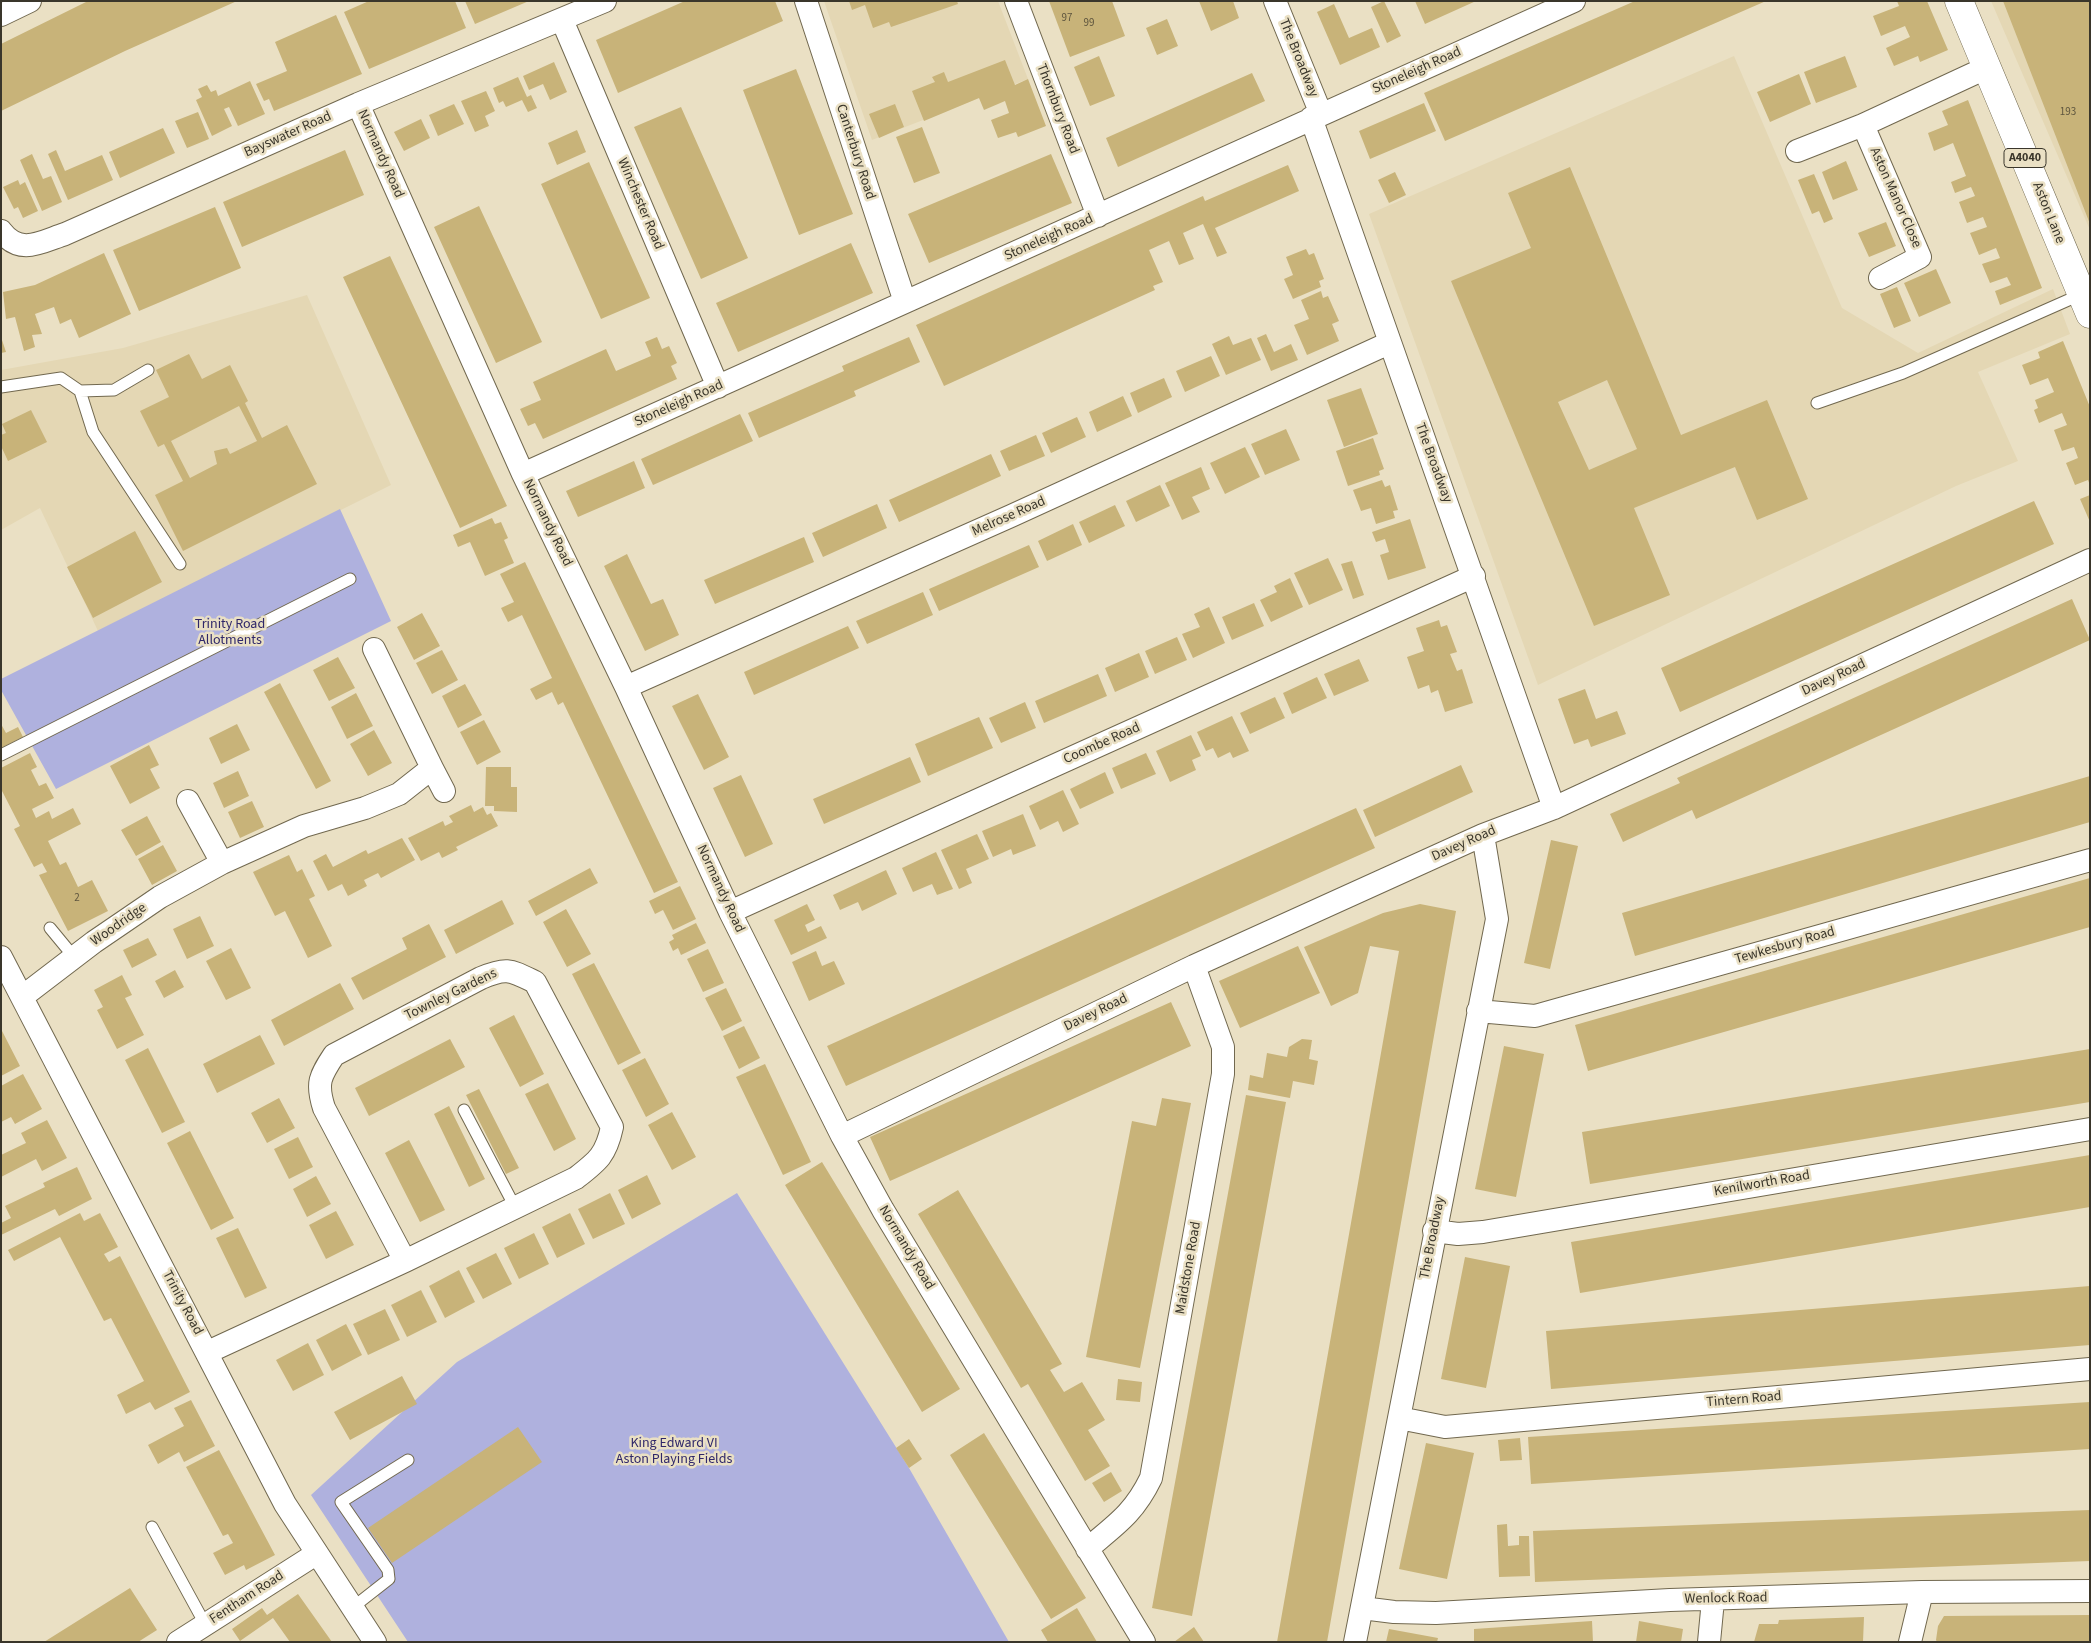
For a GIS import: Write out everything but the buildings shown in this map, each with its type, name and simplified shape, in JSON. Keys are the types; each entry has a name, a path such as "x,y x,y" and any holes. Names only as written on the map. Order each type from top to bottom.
{"main road":[{"name":"Aston Lane","path":"1959,1 2086,304"}],"street":[{"path":"1,15 30,1"},
{"name":"Bayswater Road","path":"1,231 8,240 27,247 55,237 358,104 606,1"},
{"name":"Canterbury Road","path":"806,1 905,302"},
{"name":"Thornbury Road","path":"1016,1 1098,216"},
{"name":"The Broadway","path":"1275,1 1316,116 1389,343 1474,576 1554,808"},
{"name":"Stoneleigh Road","path":"523,474 1570,2"},
{"name":"Winchester Road","path":"562,20 718,387"},
{"path":"1797,151 1863,125 1988,67"},
{"name":"Normandy Road","path":"358,104 523,474 626,687 730,912 842,1136 883,1210 1144,1642"},
{"name":"Aston Manor Close","path":"1863,125 1920,257 1880,278"},
{"name":"Melrose Road","path":"626,687 1002,520 1389,343"},
{"name":"Davey Road","path":"842,1136 1194,966 1483,835 1554,808 2090,560"},
{"name":"Coombe Road","path":"730,912 1474,576"},
{"path":"374,649 444,791"},
{"name":"Woodridge","path":"22,997 74,957 160,897 222,863 304,826 365,808 399,794 432,768"},
{"path":"188,801 222,863"},
{"name":"The Broadway","path":"1355,1642 1434,1231 1497,919 1483,835"},
{"name":"Tewkesbury Road","path":"1478,1011 1535,1016 2090,860"},
{"name":"Trinity Road","path":"1,957 208,1352 285,1504 375,1642"},
{"name":"Maidstone Road","path":"1087,1549 1126,1517 1140,1501 1151,1478 1223,1074 1223,1047 1194,966"},
{"name":"Townley Gardens","path":"208,1352 405,1261 576,1178 599,1160 608,1145 612,1127 535,982 501,970 481,978 334,1055 321,1075 319,1092 324,1108 405,1261"},
{"name":"Kenilworth Road","path":"1434,1231 1458,1234 1483,1232 2090,1129"},
{"name":"Tintern Road","path":"1399,1418 1445,1427 2090,1369"},
{"name":"Fentham Road","path":"178,1642 316,1554"},
{"name":"Wenlock Road","path":"1362,1608 1394,1612 1436,1613 1922,1592 2090,1590"},
{"path":"1910,1642 1922,1592"},
{"path":"1708,1642 1713,1600"}],"lane":[{"path":"1817,403 1903,373 2086,304"},
{"path":"1,387 61,378 80,391 114,390 148,370"},
{"path":"80,391 93,432 180,564"},
{"path":"1,755 350,579"},
{"path":"50,928 74,957"},
{"path":"464,1110 515,1207"},
{"path":"352,1608 388,1579 388,1570 341,1502 408,1460"},
{"path":"152,1527 205,1624"}],"shaded area":[{"path":"824,1 998,1 1028,79 872,140"},
{"path":"1991,1 2090,1 2090,230"},
{"path":"1734,56 1842,308 1918,353 2053,289 2070,334 1978,372 2018,461 1956,486 1538,685 1369,214"},
{"path":"307,295 391,485 98,631 40,508 1,530 1,370 123,348"}],"green space":[{"name":"Trinity Road Allotments","path":"340,509 391,621 56,789 1,690 1,679"},
{"name":"King Edward VI Aston Playing Fields","path":"737,1193 909,1468 1009,1642 408,1642 311,1495 457,1362"}]}
